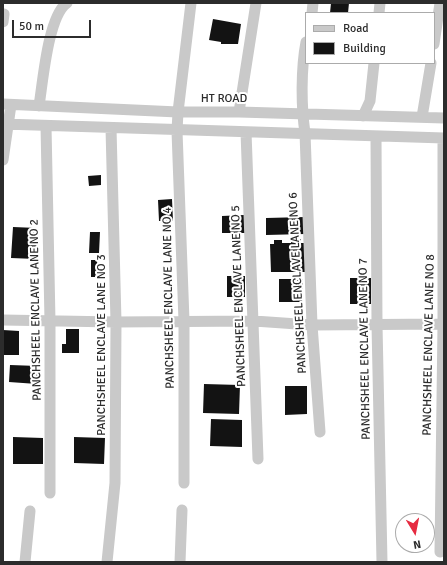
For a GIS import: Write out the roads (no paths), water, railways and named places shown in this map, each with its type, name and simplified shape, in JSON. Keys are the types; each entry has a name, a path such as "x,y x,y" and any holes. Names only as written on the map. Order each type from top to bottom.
{"street":[{"path":"39,106 53,24 62,7 67,3"},
{"name":"PANCHSHEEL ENCLAVE LANE NO 4","path":"184,483 184,321 177,131 191,3"},
{"path":"238,112 256,3"},
{"path":"435,37 440,3"},
{"path":"3,22 4,14"},
{"name":"PANCHSHEEL ENCLAVE LANE NO 6","path":"305,46 303,55 302,115 305,133 312,325 320,432"},
{"path":"363,116 370,101 374,64"},
{"path":"422,117 431,64"},
{"path":"3,160 7,104"},
{"name":"HT ROAD","path":"7,104 178,112 238,112 444,118"},
{"path":"6,124 177,131 305,133 444,138"},
{"name":"PANCHSHEEL ENCLAVE LANE NO 2","path":"46,126 50,321 50,494"},
{"name":"PANCHSHEEL ENCLAVE LANE NO 3","path":"107,562 115,482 116,322 111,128"},
{"name":"PANCHSHEEL ENCLAVE LANE NO 5","path":"246,132 258,459"},
{"name":"PANCHSHEEL ENCLAVE LANE NO 7","path":"376,136 377,325 382,562"},
{"name":"PANCHSHEEL ENCLAVE LANE NO 8","path":"440,552 444,324 444,138"},
{"path":"3,320 116,322 254,321 312,325 444,324"},
{"path":"180,562 182,510"},
{"path":"25,562 30,511"}]}
